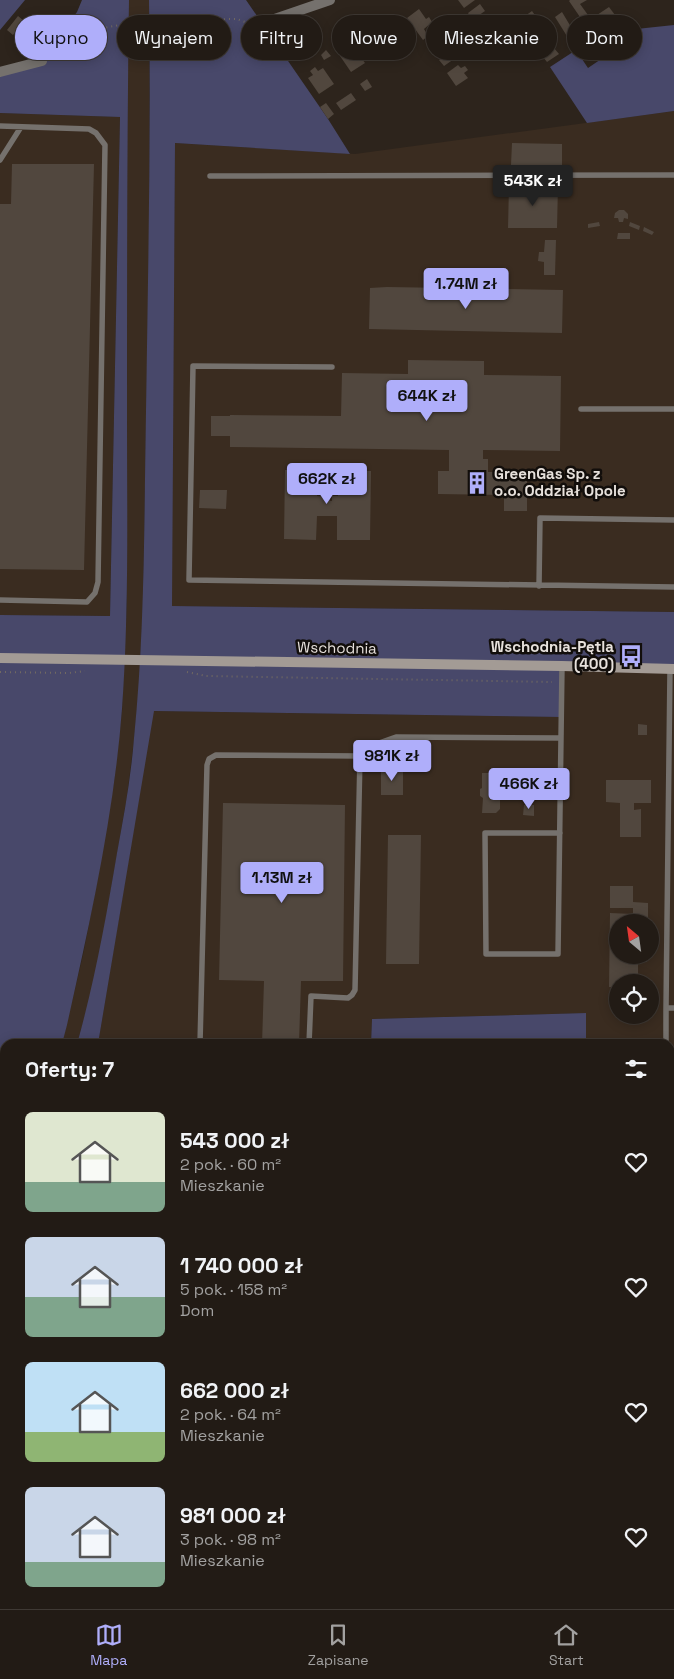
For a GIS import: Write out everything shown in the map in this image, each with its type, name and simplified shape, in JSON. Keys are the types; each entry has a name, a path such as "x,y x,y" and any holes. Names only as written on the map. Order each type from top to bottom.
{"street":[{"path":"286,15 330,0"},
{"path":"0,72 42,61"},
{"name":"Wschodnia","path":"0,658 672,669"}],"lane":[{"path":"0,126 89,130 96,133 105,145 98,582 95,593 87,602 0,600"},
{"path":"0,160 21,127"},
{"path":"210,176 674,175"},
{"path":"332,366 193,366 188,580 674,587"},
{"path":"581,409 674,409"},
{"path":"539,586 540,518 674,520"},
{"path":"560,833 484,833 486,954 558,954 560,833 562,666"},
{"path":"666,1039 672,669"},
{"path":"200,1039 207,765 209,759 216,756 360,756 379,742 396,737 561,738"},
{"path":"309,1039 311,996 348,998 355,990 360,756"},
{"path":"666,1008 674,1008"}],"path":[{"path":"42,61 66,37 75,33 117,26"},
{"path":"0,672 69,673 93,670"},
{"path":"185,672 206,676 562,682"}],"shaded area":[{"path":"0,0 25,0 0,30"},
{"path":"82,0 129,0 129,15 117,15 117,60 128,60 127,564 126,637 122,709 113,789 100,868 63,1039 0,1039 0,615 110,616 120,117 0,113 0,72 41,60 107,60 107,15 75,15"},
{"path":"129,0 149,0 149,15 129,15"},
{"path":"149,0 246,0 256,15 241,15 241,60 287,60 350,154 175,143 172,606 674,612 674,669 562,666 561,717 154,711 99,1039 78,1039 100,949 127,796 138,697 144,534 150,60 231,60 231,15 149,15"},
{"path":"674,25 674,111 587,123 550,67 567,56 567,60 583,60 588,68 600,60 642,60 642,28"},
{"path":"128,60 149,60 149,252 143,603 139,687 127,796 93,987 78,1039 63,1039 83,955 114,782 122,711 127,604"},
{"path":"674,111 674,612 171,606 175,143 355,154"},
{"path":"0,113 120,117 110,616 0,615"},
{"path":"562,666 674,669 674,1039 586,1039 586,1013 372,1019 371,1039 99,1039 153,711 561,717"},
{"path":"586,1013 586,1039 371,1039 372,1019"}],"building":[{"path":"458,0 475,0 464,8"},
{"path":"587,0 580,4 588,15 579,15 569,1"},
{"path":"480,4 485,11 479,15 469,15 468,13"},
{"path":"609,7 615,15 597,15"},
{"path":"419,9 426,19 426,27 424,29 426,38 423,40 416,30 416,15 411,15"},
{"path":"532,11 535,15 526,15"},
{"path":"562,12 567,20 567,36 557,20 557,16"},
{"path":"15,20 15,32 13,35 7,30"},
{"path":"326,50 331,56 324,60 322,54"},
{"path":"343,60 363,60 365,63 351,72"},
{"path":"439,60 453,60 444,66"},
{"path":"458,65 461,68 465,66 468,70 464,73 468,78 456,86 447,73"},
{"path":"315,67 318,71 323,68 334,84 319,94 308,78 313,75 310,71"},
{"path":"367,79 372,87 365,91 360,84"},
{"path":"351,93 356,100 341,110 336,103"},
{"path":"326,103 334,114 328,119 320,107"},
{"path":"512,143 562,144 562,166 511,165"},
{"path":"12,164 94,164 84,570 0,569 0,204 11,204"},
{"path":"509,185 558,186 557,228 508,228"},
{"path":"619,210 624,210 628,214 628,219 624,218 623,222 619,222 618,218 614,218 615,213"},
{"path":"599,222 600,226 588,228 588,224"},
{"path":"630,222 640,226 639,230 629,226"},
{"path":"644,227 654,232 652,235 643,231"},
{"path":"618,233 630,233 630,239 617,239"},
{"path":"545,240 556,240 555,275 544,275 544,262 538,261 539,252 544,252"},
{"path":"370,288 563,290 562,333 369,329"},
{"path":"408,360 484,361 484,375 561,376 560,451 483,450 483,459 488,459 488,472 527,472 527,511 504,511 504,495 438,494 438,471 449,471 449,450 230,447 230,436 211,436 211,416 341,416 342,373 408,374"},
{"path":"285,470 317,470 317,496 330,497 330,501 332,501 332,496 338,496 338,471 371,471 370,540 337,540 337,516 317,516 316,540 284,539"},
{"path":"200,490 227,490 226,509 199,508"},
{"path":"638,724 647,725 647,735 638,735"},
{"path":"381,768 403,768 403,795 381,795"},
{"path":"482,773 500,773 500,809 496,813 482,813 483,798 480,796 480,789 482,788"},
{"path":"606,780 651,780 651,803 634,803 634,810 641,809 641,837 620,837 620,803 606,802"},
{"path":"223,803 345,805 343,981 301,981 299,1039 262,1039 264,981 219,980"},
{"path":"524,805 534,805 534,816 523,815"},
{"path":"388,835 421,835 419,964 386,964"},
{"path":"610,886 633,886 633,902 648,903 648,914 633,914 633,908 610,908"},
{"path":"609,964 638,964 638,974 609,974"}],"place":[{"name":"GreenGas Sp. z o.o. Oddział Opole","path":"477,483"},
{"name":"Wschodnia-Pętla (400)","path":"631,656"}]}
